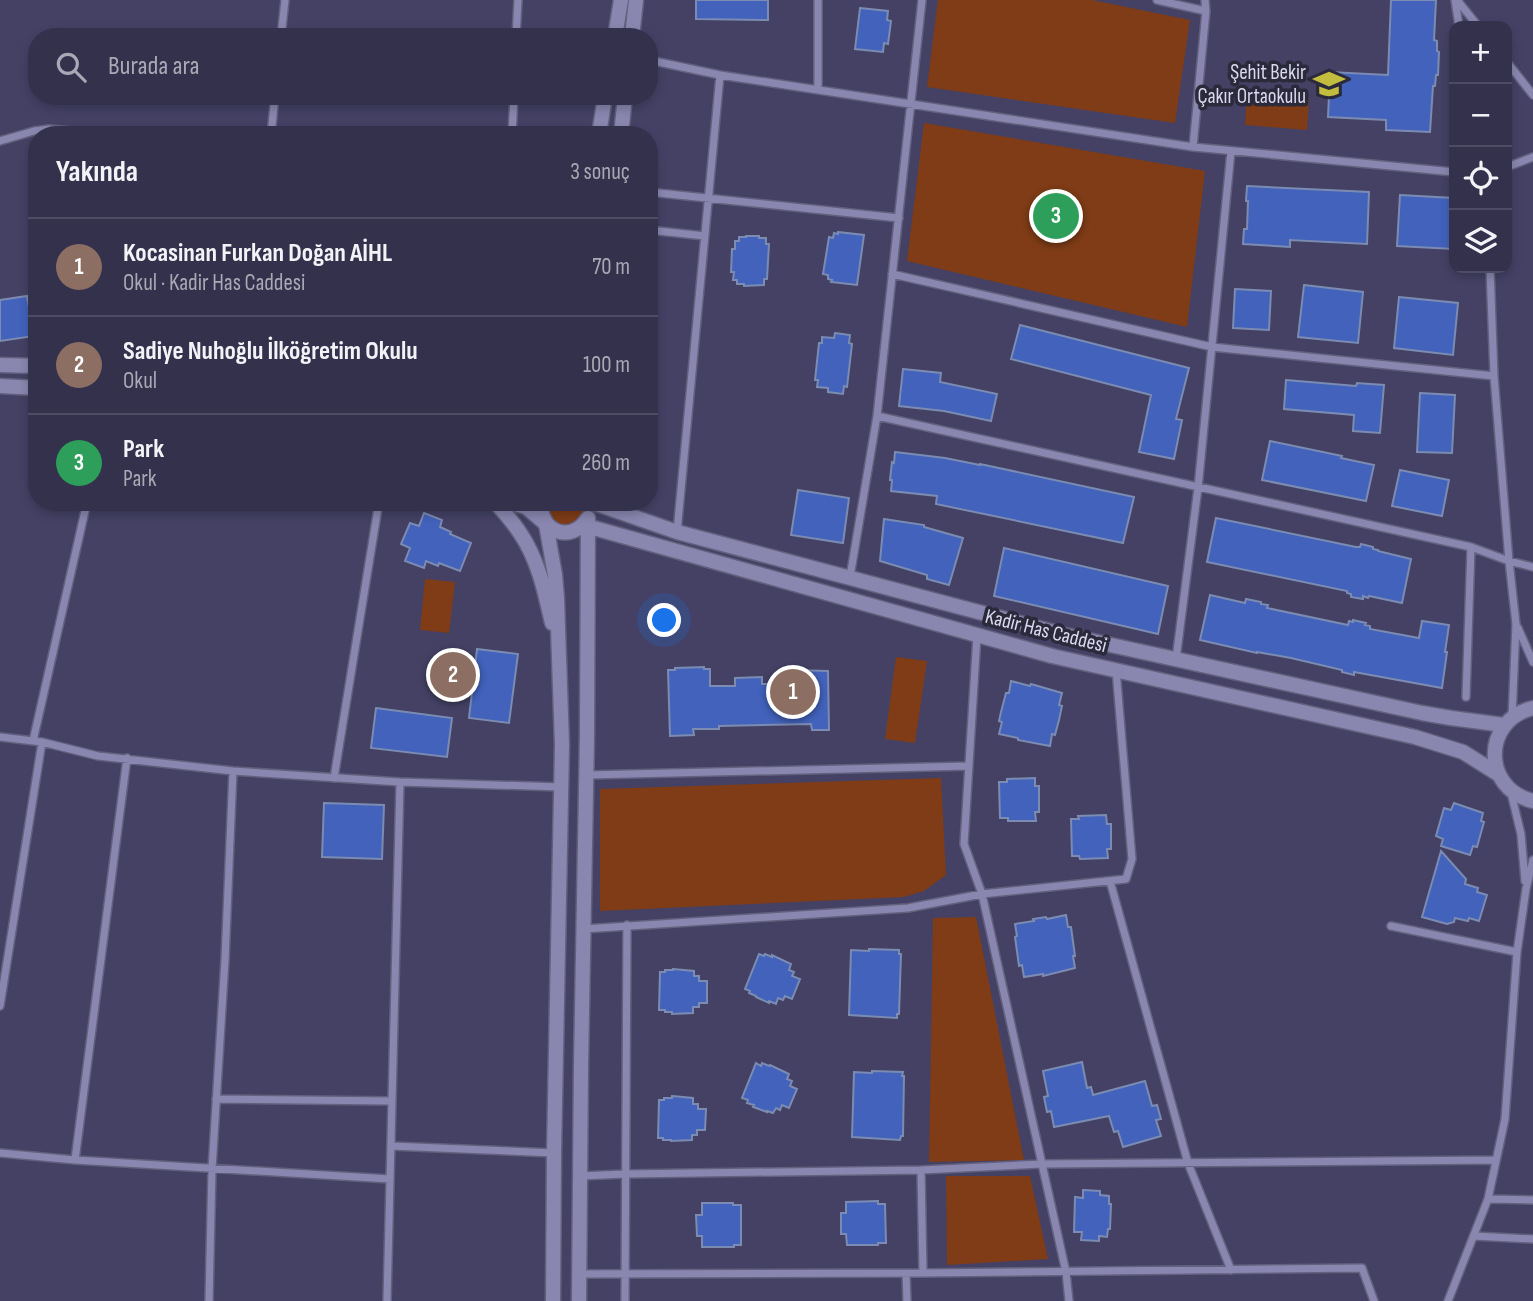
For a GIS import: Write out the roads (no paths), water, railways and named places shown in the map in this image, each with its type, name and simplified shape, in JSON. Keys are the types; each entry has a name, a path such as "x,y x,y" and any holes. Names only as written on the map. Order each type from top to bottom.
{"street":[{"path":"282,28 285,0"},
{"path":"516,28 518,0"},
{"path":"616,28 621,0"},
{"path":"633,28 636,0"},
{"path":"818,0 818,89"},
{"path":"850,577 877,416 922,0"},
{"path":"1157,0 1206,11"},
{"path":"1193,147 1205,0"},
{"path":"1456,0 1458,21"},
{"path":"1456,0 1474,21"},
{"path":"658,62 720,75 1193,147 1449,172"},
{"path":"1512,68 1533,94"},
{"path":"677,532 720,75"},
{"path":"272,126 274,105"},
{"path":"512,126 514,105"},
{"path":"600,126 604,105"},
{"path":"622,126 624,105"},
{"path":"0,141 28,133"},
{"path":"1176,659 1198,488 1231,151"},
{"path":"1512,165 1533,157"},
{"path":"658,193 899,218"},
{"path":"658,231 705,236"},
{"path":"1490,273 1494,376 1516,624 1508,721 1496,744 1495,764 1498,774"},
{"path":"892,274 1212,347 1494,376"},
{"path":"0,365 28,366"},
{"path":"0,386 28,388"},
{"path":"877,416 1471,547 1509,561 1533,566"},
{"path":"33,741 85,511"},
{"path":"334,778 378,511"},
{"path":"503,511 515,525 532,555 545,595 559,657"},
{"path":"532,511 547,524"},
{"path":"542,511 547,524 555,575 562,745 553,1301"},
{"path":"579,1301 587,775 586,523 590,511"},
{"name":"Kadir Has Caddesi","path":"616,511 677,532 1065,635 1422,713 1451,718 1508,721"},
{"name":"Kadir Has Caddesi","path":"547,524 560,532 569,533 586,523 1052,656 1415,737 1463,752 1498,774 1511,790"},
{"path":"1466,696 1471,547"},
{"path":"1516,624 1533,662"},
{"path":"977,635 964,844 982,894 1066,1272 1069,1301"},
{"path":"583,929 908,908 982,894 1126,879 1132,859 1116,670"},
{"path":"1508,721 1520,712 1533,708"},
{"path":"0,737 42,742 98,756 233,771 400,782 561,787"},
{"path":"0,1006 42,742"},
{"path":"75,1160 127,758"},
{"path":"587,775 969,766"},
{"path":"209,1301 212,1169 233,771"},
{"path":"387,1301 400,782"},
{"path":"1511,790 1533,801"},
{"path":"1511,790 1521,834 1526,888"},
{"path":"1448,1301 1488,1199 1506,1119 1517,952 1533,860"},
{"path":"1110,881 1188,1163 1231,1270"},
{"path":"625,1301 626,925"},
{"path":"1391,926 1517,952"},
{"path":"216,1099 392,1101"},
{"path":"391,1146 554,1153"},
{"path":"0,1153 390,1179"},
{"path":"580,1176 921,1170 1042,1164 1496,1160"},
{"path":"921,1170 923,1273"},
{"path":"1488,1199 1533,1200"},
{"path":"1474,1236 1533,1239"},
{"path":"579,1274 1362,1268 1374,1301"},
{"path":"906,1273 907,1301"}],"place":[{"name":"Şehit Bekir Çakır Ortaokulu","path":"1329,84"},
{"name":"Park","path":"1056,216"},
{"name":"Sadiye Nuhoğlu İlköğretim Okulu","path":"453,675"},
{"name":"Kocasinan Furkan Doğan AİHL","path":"793,692"}]}
